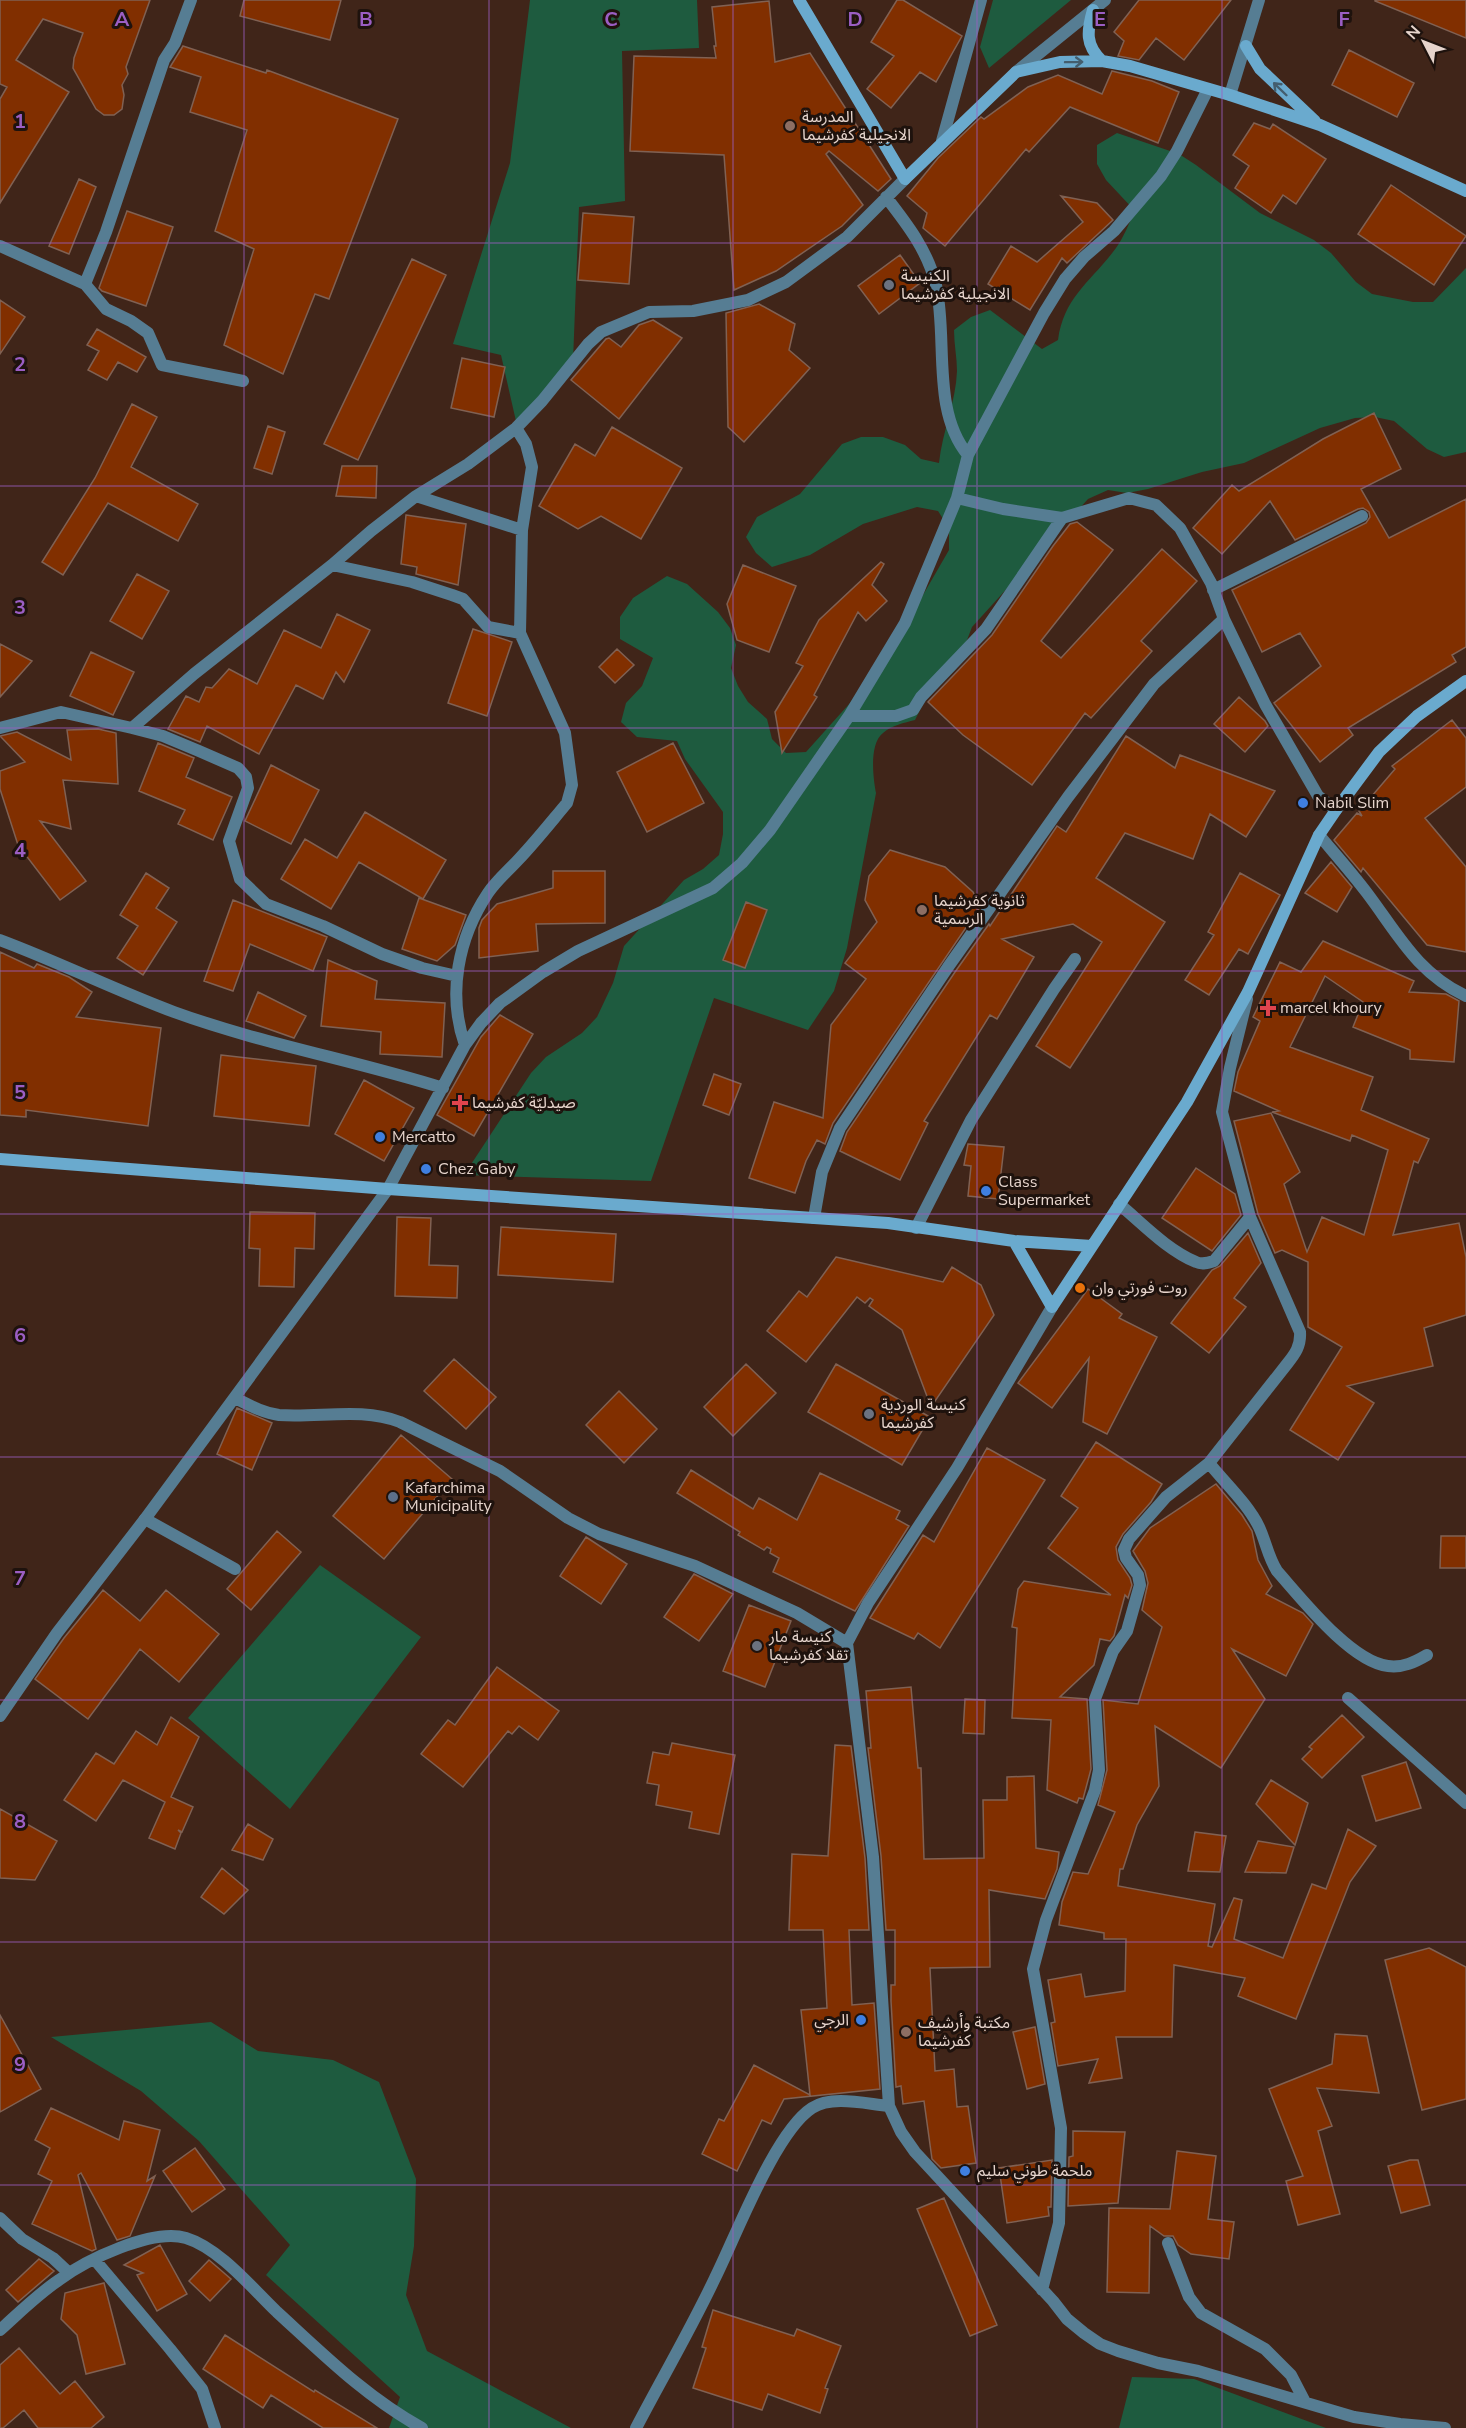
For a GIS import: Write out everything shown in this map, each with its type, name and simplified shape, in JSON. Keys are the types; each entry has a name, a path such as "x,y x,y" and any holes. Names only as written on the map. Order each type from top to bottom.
{"street":[{"path":"85,285 106,232 164,60 175,43 191,0"},
{"path":"799,0 905,179"},
{"path":"942,141 981,0"},
{"path":"132,728 194,674 416,496 468,464 516,428 601,332 649,312 693,311 748,300 786,282 847,237 942,141 1016,72 1105,0"},
{"path":"1230,95 1259,0"},
{"path":"1093,10 1088,42 1093,53 1102,61"},
{"path":"1246,46 1260,69 1320,125"},
{"path":"1016,72 1060,63 1116,62 1230,95 1320,125 1466,191"},
{"path":"0,1716 57,1633 145,1520 388,1190 465,1045 481,1023 500,1003 543,972 578,951 713,888 742,863 770,830 849,716 905,623 957,498 968,455 1065,279 1084,257 1114,231 1161,176 1177,151 1208,89"},
{"path":"886,197 907,225 925,255 936,285 942,323 944,385 950,418 957,442 968,455"},
{"path":"0,246 85,285 106,309 148,333 162,365 243,381"},
{"path":"465,1045 458,1024 457,976 466,934 489,892 567,803 572,785 565,733 520,633 522,530 531,467 526,444 516,428"},
{"path":"416,496 522,530"},
{"path":"957,498 1003,509 1062,518 1129,498 1156,505 1180,528 1213,590 1224,619 1265,704 1318,796 1336,810"},
{"path":"1213,590 1362,516"},
{"path":"849,716 896,716 913,711 921,698 986,628 1062,518"},
{"path":"332,565 412,582 452,595 463,599 488,627 520,633"},
{"path":"814,1218 822,1172 840,1128 948,967 1068,797 1154,684 1224,619"},
{"path":"1445,2428 1401,2426 1354,2416 1197,2371 1158,2363 1101,2344 1067,2319 915,2152 901,2132 889,2106 873,1857 847,1643 868,1603 957,1468 1052,1307 1187,1102 1248,992 1319,835 1380,753 1417,716 1466,681"},
{"path":"0,728 61,712 163,736 238,768 246,777 248,789 229,842 231,855 240,879 266,904 323,926 382,954 422,968 457,976"},
{"path":"1319,835 1365,890 1413,957 1429,972 1466,996"},
{"path":"0,940 174,1012 332,1059 384,1070 443,1088"},
{"path":"916,1228 971,1120 1041,1008 1075,959"},
{"path":"1042,2290 1059,2223 1061,2128 1034,1969 1046,1920 1095,1790 1099,1770 1095,1699 1113,1651 1127,1631 1140,1586 1138,1575 1126,1558 1124,1550 1129,1539 1166,1497 1209,1463 1287,1365 1301,1341 1300,1332 1250,1217 1222,1112 1248,992"},
{"path":"0,1159 388,1190 888,1223 1014,1241 1092,1246"},
{"path":"1119,1204 1168,1244 1197,1263 1206,1264 1214,1261 1250,1217"},
{"path":"1014,1241 1052,1307"},
{"path":"235,1398 277,1415 386,1416 500,1471 568,1518 599,1534 695,1566 797,1613 847,1643"},
{"path":"1209,1463 1258,1526 1271,1562 1277,1571 1329,1628 1362,1656 1374,1663 1402,1666 1427,1655"},
{"path":"145,1520 235,1569"},
{"path":"1348,1698 1466,1803"},
{"path":"636,2428 715,2280 768,2167 789,2132 813,2108 822,2104 840,2102 889,2106"},
{"path":"0,2218 22,2239 53,2258 69,2273"},
{"path":"0,2330 69,2273 95,2260 135,2243 164,2236 186,2238 217,2255 335,2366 388,2409 422,2428"},
{"path":"1168,2243 1189,2297 1201,2313 1265,2349 1291,2375 1305,2402"},
{"path":"95,2260 170,2349 201,2390 215,2428"}],"green space":[{"path":"530,0 697,0 699,48 622,51 625,201 579,207 573,361 518,430 501,355 453,344 510,163"},
{"path":"993,0 1071,0 989,68 980,47"},
{"path":"1117,133 1179,154 1260,213 1314,240 1331,253 1356,282 1372,294 1413,302 1433,302 1466,268 1466,452 1444,457 1427,449 1394,421 1375,417 1355,418 1320,428 1244,463 1202,472 1148,489 1127,493 1108,490 1088,499 972,627 956,669 926,698 915,720 890,728 879,738 873,761 876,793 847,948 834,991 808,1030 714,998 651,1181 464,1175 531,1073 546,1057 582,1033 597,1017 613,983 624,946 684,880 703,869 719,855 723,834 723,812 685,759 677,741 637,737 621,722 626,703 642,686 653,658 620,639 620,617 633,598 667,576 687,584 718,612 730,628 736,645 731,668 748,702 767,719 772,739 786,753 806,752 850,703 923,595 949,550 949,528 938,511 917,507 863,524 810,555 772,567 756,553 746,537 757,517 800,494 842,444 861,437 883,437 905,445 921,459 939,463 956,383 954,330 971,317 990,310 1042,349 1058,340 1061,325 1073,300 1116,248 1135,211 1106,180 1097,164 1097,145"},
{"path":"320,1565 421,1637 290,1809 188,1718"},
{"path":"211,2022 258,2051 333,2060 379,2082 416,2179 414,2246 406,2295 427,2351 571,2428 389,2428 400,2397 266,2275 290,2245 199,2141 141,2091 51,2037"},
{"path":"1132,2377 1194,2379 1326,2428 1119,2428"}],"building":[{"path":"0,0 150,0 126,67 128,74 122,85 124,95 122,109 114,115 104,115 96,109 73,68 83,33 43,19 16,60 69,92 0,203 0,99 7,87 0,84"},
{"path":"244,0 341,0 330,40 240,16"},
{"path":"897,0 903,0 962,36 936,82 920,72 891,108 867,89 894,56 871,42"},
{"path":"1139,0 1231,0 1184,60 1156,38 1139,60 1118,56 1124,41 1114,32"},
{"path":"1466,0 1466,38 1375,1"},
{"name":"المدرسة الانجيلية كفرشيما","path":"769,1 775,62 810,53 891,179 878,191 829,151 826,154 863,205 842,226 776,271 734,290 724,155 630,151 634,56 716,58 712,7"},
{"path":"183,46 266,73 267,70 398,119 329,299 315,294 283,374 224,345 254,249 215,231 247,130 190,112 201,77 170,67"},
{"path":"1349,50 1414,83 1397,117 1332,85"},
{"path":"1112,71 1152,81 1179,92 1158,143 1070,107 1029,152 1026,149 945,246 923,228 927,213 907,196 938,158 981,117 984,119 1028,87 1058,75 1102,94"},
{"path":"1254,123 1270,129 1273,124 1326,159 1296,204 1283,195 1271,213 1235,188 1249,166 1233,155"},
{"path":"79,179 96,187 69,254 49,246"},
{"path":"1391,185 1466,236 1434,285 1358,234"},
{"path":"1061,196 1097,203 1113,220 1067,263 1062,258 1030,310 988,284 1011,246 1037,262 1083,222"},
{"path":"127,211 173,227 146,306 99,288"},
{"path":"583,213 634,217 629,284 578,280"},
{"name":"الكنيسة الانجيلية كفرشيما","path":"900,255 920,283 879,314 858,286"},
{"path":"412,259 446,275 358,460 324,444"},
{"path":"0,300 25,317 0,354"},
{"path":"759,304 795,324 789,350 810,368 744,442 728,427 726,313"},
{"path":"653,320 682,338 619,419 571,380 606,339 609,338 621,347 639,325"},
{"path":"97,329 146,357 137,372 118,362 107,380 88,370 99,351 87,345"},
{"path":"462,358 505,367 494,417 451,408"},
{"path":"132,404 157,417 131,467 198,504 178,541 108,503 63,575 42,562 95,478"},
{"path":"1374,413 1401,469 1361,489 1389,538 1466,499 1466,647 1452,655 1456,662 1348,728 1353,735 1320,762 1274,703 1321,666 1300,633 1262,652 1232,590 1366,523 1370,517 1369,512 1363,508 1358,509 1295,540 1270,501 1222,554 1193,528 1232,485 1239,491 1323,439"},
{"path":"268,426 285,432 272,474 254,468"},
{"path":"612,427 682,468 641,539 601,516 578,529 539,506 575,444 595,456"},
{"path":"342,466 377,466 376,498 336,496"},
{"path":"406,515 466,524 458,585 416,574 417,567 401,564"},
{"path":"1077,522 1113,550 1041,641 1061,658 1162,549 1197,581 1141,641 1152,651 1091,718 1085,713 1032,785 963,735 928,702 992,635 1053,546 1070,524"},
{"path":"881,562 884,564 872,585 887,601 866,621 858,612 814,695 817,697 782,753 775,712 803,666 796,663 819,620"},
{"path":"743,565 796,586 769,652 737,640 727,604"},
{"path":"137,574 169,591 142,639 110,621"},
{"path":"337,614 370,630 344,682 336,672 323,699 296,685 259,754 207,726 200,742 168,729 186,696 199,702 206,687 212,688 229,669 257,684 284,630 321,648"},
{"path":"473,629 512,642 487,716 448,703"},
{"path":"0,644 32,661 0,697"},
{"path":"617,649 634,665 615,683 599,667"},
{"path":"91,652 134,672 113,715 70,696"},
{"path":"1239,697 1268,726 1245,752 1214,724"},
{"path":"1452,720 1466,738 1466,787 1425,818 1466,867 1466,952 1427,945 1363,868 1361,872 1334,840 1357,813 1362,816 1359,811 1395,769 1392,766"},
{"path":"98,729 116,733 118,784 63,780 71,829 40,821 86,881 60,900 18,845 0,789 0,771 25,762 0,736 17,732 71,760 67,730"},
{"path":"1126,736 1175,768 1180,755 1275,791 1246,837 1210,814 1193,859 1125,833 1096,878 1165,922 1070,1068 1036,1046 1102,942 1073,924 1002,939 1034,957 997,1019 990,1015 924,1121 928,1123 900,1180 840,1151 847,1132 955,972 989,924 990,926 1057,826 1066,832"},
{"path":"158,743 194,758 186,777 232,797 213,840 178,824 185,810 139,791"},
{"path":"673,743 704,803 647,832 617,772"},
{"path":"271,765 319,790 291,844 245,821"},
{"path":"365,812 446,860 423,899 359,862 331,909 281,879 305,839 337,858"},
{"path":"890,850 945,867 973,892 980,907 833,1123 825,1144 817,1140 806,1161 795,1193 749,1178 774,1102 823,1118 831,1025 866,979 845,963 877,922 865,900 869,876"},
{"path":"1331,862 1352,887 1337,912 1305,893"},
{"path":"553,871 605,871 605,923 536,924 538,951 479,958 479,928 482,920 497,904 553,888"},
{"path":"146,873 169,888 156,908 177,922 143,975 117,958 138,926 120,915"},
{"path":"1240,873 1280,895 1248,954 1239,949 1209,995 1185,980 1214,935 1208,932"},
{"path":"419,898 466,915 455,945 437,961 402,949"},
{"path":"233,900 327,937 313,971 250,944 233,991 204,981"},
{"path":"746,902 767,910 745,968 723,960"},
{"path":"1323,941 1414,981 1409,992 1446,994 1459,1001 1454,1062 1410,1059 1410,1050 1353,1027 1363,1002 1325,976 1290,1047 1373,1077 1361,1110 1429,1139 1418,1163 1414,1161 1393,1235 1459,1223 1466,1257 1466,1315 1424,1328 1433,1366 1347,1386 1374,1403 1338,1460 1290,1430 1342,1347 1308,1327 1308,1262 1282,1250 1275,1253 1258,1214 1234,1121 1271,1113 1300,1172 1284,1184 1307,1252 1322,1217 1364,1235 1388,1150 1352,1135 1350,1141 1272,1112 1279,1111 1234,1091 1238,1072 1260,1021 1253,1017 1280,962 1301,972"},
{"path":"0,952 34,968 37,964 69,977 92,992 76,1017 161,1028 148,1126 26,1110 26,1117 0,1115"},
{"path":"328,960 377,981 375,999 445,1003 442,1057 380,1054 381,1032 321,1026"},
{"path":"258,992 306,1016 294,1038 246,1021"},
{"path":"500,1015 533,1034 474,1136 437,1115 481,1037"},
{"path":"221,1055 316,1066 309,1126 214,1116"},
{"path":"714,1074 741,1084 729,1115 703,1105"},
{"path":"364,1080 414,1108 384,1161 335,1134"},
{"path":"968,1144 1004,1147 998,1199 968,1196 971,1166 964,1165"},
{"path":"1196,1168 1235,1194 1241,1215 1212,1251 1162,1218"},
{"path":"250,1212 315,1213 314,1249 295,1248 294,1287 259,1286 260,1249 249,1248"},
{"path":"397,1217 431,1218 429,1265 458,1266 457,1298 395,1296"},
{"path":"501,1227 616,1234 613,1282 498,1275"},
{"path":"1248,1233 1261,1263 1234,1298 1246,1307 1209,1353 1171,1323 1212,1270 1220,1266"},
{"path":"836,1257 943,1282 952,1267 981,1285 994,1315 931,1407 902,1330 869,1306 873,1300 870,1298 865,1303 857,1297 806,1362 767,1331 799,1291 807,1297"},
{"path":"1088,1289 1122,1314 1119,1318 1157,1337 1107,1434 1083,1422 1089,1358 1052,1408 1018,1383"},
{"path":"454,1359 496,1397 466,1429 424,1391"},
{"path":"746,1364 776,1393 733,1436 704,1407"},
{"name":"كنيسة الوردية كفرشيما","path":"836,1364 930,1417 902,1465 808,1412"},
{"path":"619,1391 657,1429 624,1463 586,1425"},
{"path":"237,1408 272,1423 252,1470 217,1454"},
{"name":"Kafarchima Municipality","path":"401,1435 452,1479 384,1559 333,1516"},
{"path":"1096,1442 1162,1484 1151,1502 1123,1534 1116,1547 1118,1560 1132,1585 1128,1598 1125,1595 1114,1636 1110,1641 1100,1639 1094,1665 1060,1697 1087,1699 1091,1769 1083,1799 1079,1798 1077,1803 1047,1790 1051,1720 1012,1718 1017,1628 1012,1627 1018,1589 1024,1581 1111,1595 1048,1548 1078,1508 1061,1496"},
{"path":"987,1448 1045,1480 940,1648 918,1633 914,1639 870,1618 923,1535 934,1542"},
{"path":"691,1470 753,1509 759,1498 797,1520 820,1473 900,1511 896,1519 909,1526 855,1611 773,1572 779,1558 770,1553 771,1549 767,1547 764,1550 738,1535 740,1532 677,1493"},
{"path":"1216,1484 1252,1531 1258,1560 1272,1586 1266,1594 1303,1613 1313,1624 1286,1676 1232,1649 1265,1699 1221,1768 1155,1726 1159,1786 1137,1825 1123,1869 1120,1869 1118,1886 1215,1904 1208,1946 1212,1947 1234,1898 1242,1900 1234,1939 1283,1958 1312,1884 1326,1889 1348,1829 1376,1846 1350,1882 1296,2019 1238,1996 1245,1978 1174,1965 1172,2037 1116,2037 1122,2078 1089,2083 1098,2059 1058,2066 1051,2023 1055,2022 1048,1980 1081,1974 1085,1997 1125,1991 1126,1939 1104,1939 1104,1933 1059,1925 1062,1902 1073,1872 1088,1874 1115,1812 1098,1805 1107,1770 1103,1700 1138,1704 1162,1627 1142,1610 1148,1583 1145,1571 1133,1551 1150,1528"},
{"path":"277,1531 301,1552 251,1610 227,1589"},
{"path":"1441,1536 1466,1536 1466,1568 1440,1568"},
{"path":"586,1537 627,1564 601,1604 560,1576"},
{"path":"694,1574 733,1594 699,1641 664,1617"},
{"path":"103,1590 140,1621 166,1590 219,1634 179,1682 140,1649 88,1719 35,1679 64,1638"},
{"name":"كنيسة مار تقلا كفرشيما","path":"749,1605 791,1621 765,1687 723,1671"},
{"path":"497,1667 559,1711 538,1740 519,1726 512,1734 508,1731 463,1787 421,1754 448,1720 455,1725"},
{"path":"911,1687 918,1768 921,1768 924,1859 984,1858 983,1800 1007,1800 1007,1777 1034,1776 1036,1848 1059,1852 1057,1869 1045,1899 989,1890 990,1967 930,1968 935,2071 954,2069 957,2107 968,2106 976,2163 941,2168 932,2159 924,2101 903,2104 901,2086 896,2087 891,2001 891,1985 895,1985 895,1930 886,1930 881,1856 868,1748 871,1748 866,1691"},
{"path":"965,1699 985,1700 984,1734 963,1733"},
{"path":"1342,1715 1364,1737 1322,1778 1302,1759 1312,1749 1309,1747"},
{"path":"171,1717 199,1737 171,1797 193,1807 182,1832 178,1830 181,1833 175,1849 149,1838 165,1802 123,1780 96,1821 64,1800 96,1753 114,1764 136,1731 157,1745"},
{"path":"672,1743 735,1755 719,1834 689,1828 692,1812 656,1805 659,1785 647,1783 653,1752 669,1755"},
{"path":"835,1745 851,1746 865,1858 869,1930 849,1930 852,2005 874,2003 880,2089 784,2099 771,2124 762,2120 737,2171 702,2154 719,2119 724,2121 754,2065 810,2095 801,2010 827,2008 823,1930 789,1930 792,1854 828,1856"},
{"path":"1406,1762 1421,1808 1376,1821 1362,1776"},
{"path":"1271,1780 1308,1803 1295,1845 1256,1804"},
{"path":"0,1809 57,1841 35,1880 0,1878"},
{"path":"248,1824 273,1839 263,1860 232,1850"},
{"path":"1195,1832 1226,1836 1220,1872 1188,1871"},
{"path":"1258,1841 1294,1847 1286,1873 1245,1872"},
{"path":"222,1868 248,1890 224,1914 201,1897"},
{"path":"1429,1948 1466,1967 1466,2099 1422,2110 1385,1960"},
{"path":"0,2015 41,2089 0,2112"},
{"path":"1035,2027 1045,2084 1027,2089 1013,2032"},
{"path":"1335,2034 1367,2036 1379,2093 1317,2088 1332,2126 1318,2131 1340,2214 1298,2225 1286,2181 1303,2176 1269,2089 1332,2064"},
{"path":"51,2108 119,2140 124,2121 160,2130 147,2181 155,2176 130,2236 117,2240 81,2173 78,2175 96,2249 92,2251 32,2224 52,2181 38,2174 50,2148 35,2140"},
{"path":"1073,2131 1125,2132 1118,2203 1068,2206 1069,2157 1073,2156"},
{"path":"195,2148 225,2189 192,2212 163,2171"},
{"path":"1177,2151 1216,2156 1208,2219 1234,2222 1229,2259 1191,2254 1178,2245 1173,2236 1164,2236 1150,2226 1149,2293 1107,2292 1109,2208 1170,2209"},
{"path":"1052,2160 1049,2216 1007,2223 999,2168"},
{"path":"1418,2160 1430,2205 1401,2213 1388,2166"},
{"path":"944,2198 997,2325 970,2336 917,2209"},
{"path":"160,2245 187,2294 157,2311 137,2275 143,2273 124,2265"},
{"path":"39,2259 54,2271 18,2302 6,2290"},
{"path":"209,2260 231,2279 210,2301 189,2281"},
{"path":"104,2283 125,2364 86,2374 77,2335 61,2319 65,2293"},
{"path":"713,2310 794,2336 797,2329 841,2346 825,2388 828,2389 820,2413 768,2394 762,2410 693,2388 706,2348 702,2347"},
{"path":"225,2335 314,2392 315,2390 377,2428 323,2428 271,2395 263,2408 203,2369"},
{"path":"19,2348 60,2394 75,2381 104,2417 91,2428 38,2428 24,2410 0,2428 0,2365"}],"place":[{"name":"المدرسة الانجيلية كفرشيما","path":"790,126"},
{"name":"الكنيسة الانجيلية كفرشيما","path":"889,285"},
{"name":"Nabil Slim","path":"1303,803"},
{"name":"ثانوية كفرشيما الرسمية","path":"922,910"},
{"name":"marcel khoury","path":"1268,1008"},
{"name":"صيدليّة كفرشيما","path":"460,1103"},
{"name":"Mercatto","path":"380,1137"},
{"name":"Chez Gaby","path":"426,1169"},
{"name":"Class Supermarket","path":"986,1191"},
{"name":"روت فورتي وان","path":"1080,1288"},
{"name":"كنيسة الوردية كفرشيما","path":"869,1414"},
{"name":"Kafarchima Municipality","path":"393,1497"},
{"name":"كنيسة مار تقلا كفرشيما","path":"757,1646"},
{"name":"الرجي","path":"861,2020"},
{"name":"مكتبة وأرشيف كفرشيما","path":"906,2032"},
{"name":"ملحمة طوني سليم","path":"965,2171"}]}
